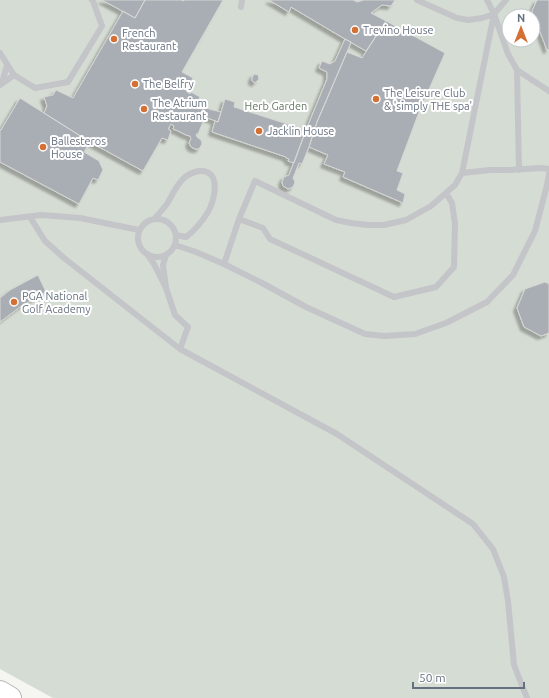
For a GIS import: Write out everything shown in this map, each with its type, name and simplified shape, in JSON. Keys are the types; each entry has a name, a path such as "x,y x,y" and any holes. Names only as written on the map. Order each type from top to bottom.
{"highway":[{"path":"0,692 10,698"}],"lane":[{"path":"0,53 14,74 36,88 68,82 102,26 92,0"},
{"path":"241,7 242,0"},
{"path":"417,0 457,18 468,20 494,14"},
{"path":"487,0 494,14 508,54 517,70 549,91"},
{"path":"224,264 239,219 255,181 336,220 368,225 384,225 406,220 431,206 455,185 462,173 494,14 506,0"},
{"path":"1,84 7,65"},
{"path":"517,70 519,170"},
{"path":"1,84 14,74"},
{"path":"462,173 490,170 549,169"},
{"path":"155,218 166,205 175,188 185,177 191,172 202,171 209,173 213,177 215,191 212,204 208,212 186,237 176,235"},
{"path":"175,245 224,264 306,307 364,334 384,336 415,334 446,323 487,302 513,275 535,230 549,174"},
{"path":"239,219 263,228 270,239 394,297 436,287 454,267 455,224 452,203 446,193"},
{"path":"0,220 42,216 80,218 139,230"},
{"path":"30,217 45,241 64,258 180,349 336,434 473,524 493,549 504,577 508,601 514,665 527,698"},
{"path":"147,254 156,257 166,255 175,245 175,230 169,222 161,218 155,218 147,221 139,230 138,242 154,264 166,288 175,315 188,327 180,349"},
{"path":"166,255 164,265 166,288"}],"green space":[{"name":"The Belfry","path":"0,0 549,0 549,698 53,698 0,669"}],"building":[{"path":"102,0 145,0 135,18"},
{"name":"The Belfry","path":"145,0 223,0 182,72 193,78 186,91 200,97 197,102 205,106 200,115 205,117 198,134 196,134 201,140 202,144 199,149 191,147 189,143 191,139 190,136 173,129 174,126 171,124 168,129 171,131 168,140 162,138 143,171 90,142 44,113 47,106 44,97 53,95 56,90 73,98 123,11 135,18"},
{"name":"Trevino House","path":"269,0 353,0 357,2 364,0 395,0 391,6 382,5 371,13 386,21 366,51 291,7 289,12"},
{"path":"537,0 549,0 549,49 547,50 541,34 541,8 533,8"},
{"name":"The Leisure Club & 'simply THE spa'","path":"386,21 445,53 419,112 397,171 403,173 397,190 405,194 403,203 343,177 345,172 324,164 328,155 309,147 317,122 347,52 362,58"},
{"path":"345,39 351,42 317,122 302,164 299,163 293,178 295,182 293,187 288,189 283,186 282,182 284,177 289,175 327,79 327,72 319,68 322,61 330,64 335,61"},
{"path":"254,74 258,75 259,79 255,83 252,81"},
{"name":"Ballesteros House","path":"20,98 90,142 84,152 99,161 103,170 98,180 93,178 79,204 0,162 0,130"},
{"name":"Jacklin House","path":"225,99 235,102 234,107 306,130 294,163 288,161 289,159 286,157 212,132 215,121 218,122"},
{"path":"205,106 209,109 221,112 218,122 200,115"},
{"name":"PGA National Golf Academy","path":"38,275 46,292 20,307 0,322 0,298 10,290"},
{"path":"545,282 549,284 549,333 541,336 524,327 517,308 525,289"}],"place":[{"name":"Trevino House","path":"355,30"},
{"name":"French Restaurant","path":"114,39"},
{"name":"The Belfry","path":"135,84"},
{"name":"The Leisure Club & 'simply THE spa'","path":"376,99"},
{"name":"The Atrium Restaurant","path":"144,109"},
{"name":"Jacklin House","path":"259,131"},
{"name":"Ballesteros House","path":"43,147"},
{"name":"PGA National Golf Academy","path":"14,302"}],"park label":[{"name":"Herb Garden","path":"276,106"}]}
